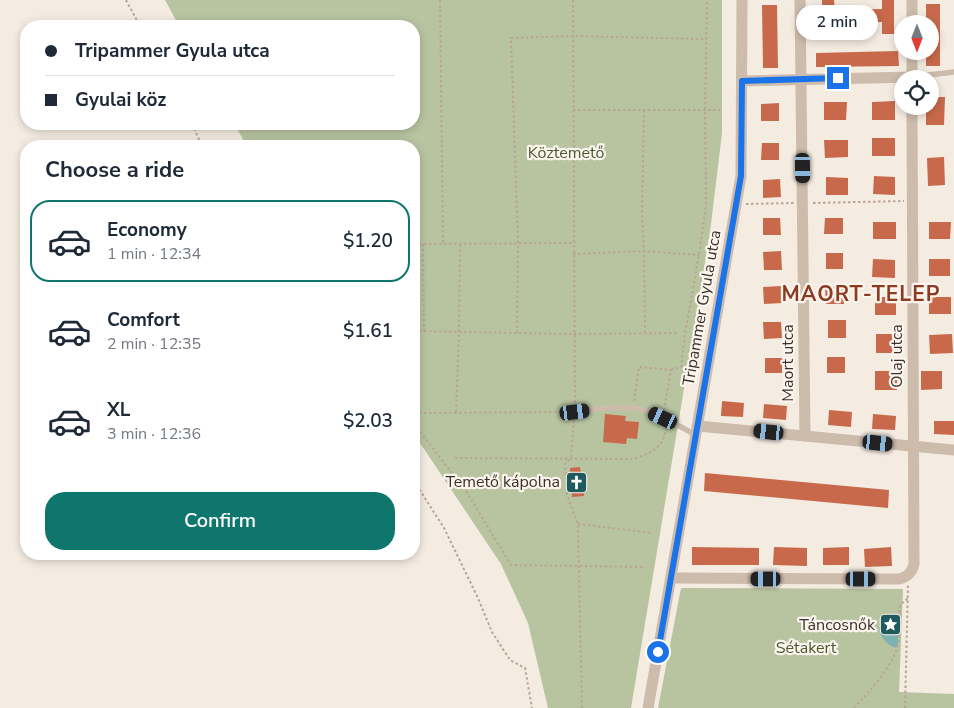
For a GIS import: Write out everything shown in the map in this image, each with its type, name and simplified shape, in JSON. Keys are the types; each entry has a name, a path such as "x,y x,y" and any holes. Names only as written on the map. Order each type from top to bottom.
{"street":[{"name":"Tripammer Gyula utca","path":"648,708 741,176 742,0"},
{"path":"800,0 801,79"},
{"path":"912,0 912,15"},
{"path":"742,81 894,78"},
{"name":"Maort utca","path":"801,79 805,436"},
{"name":"Olaj utca","path":"908,575 914,564 912,115"},
{"path":"697,430 805,436 954,450"},
{"path":"671,578 899,579 908,575"}],"lane":[{"path":"939,74 954,72"},
{"path":"575,412 604,408 633,409 652,413 697,430"}],"path":[{"path":"126,0 137,20"},
{"path":"440,0 443,244"},
{"path":"573,0 573,334 575,412 572,458 564,464 567,495 578,524 582,708"},
{"path":"633,409 638,367 671,370 681,367 684,334 700,256 706,205 707,0"},
{"path":"517,333 518,243 510,38 573,36 706,39"},
{"path":"573,110 722,110"},
{"path":"644,110 642,204 645,334"},
{"path":"736,204 913,201"},
{"path":"420,244 573,243"},
{"path":"424,244 424,331"},
{"path":"456,412 460,244"},
{"path":"573,254 644,251 700,256"},
{"path":"420,331 573,334 679,333"},
{"path":"455,458 634,458 653,452 664,440 671,370"},
{"path":"420,413 575,412"},
{"path":"420,432 466,491 511,565 645,567"},
{"path":"420,490 444,528 492,632 510,660 525,668 532,708"},
{"path":"578,524 652,533"},
{"path":"905,708 908,575"},
{"path":"854,708 871,689 897,650 900,605 908,598"}],"green space":[{"name":"Köztemető","path":"165,0 722,0 722,133 710,232 631,708 548,708 528,623 501,564 420,443 420,140 243,140 238,130 420,130 420,20 176,20"},
{"name":"Sétakert","path":"681,588 903,589 899,692 954,694 954,708 658,708"}],"water":[{"path":"884,625 898,626 898,644 896,648 887,643 882,637 879,627"}],"building":[{"path":"822,0 834,0 835,10 882,9 882,0 894,0 894,34 882,34 882,22 835,24 836,35 823,36"},
{"path":"926,4 940,4 940,66 926,66 926,60 939,60 939,15 926,15"},
{"path":"762,5 777,5 778,68 763,68"},
{"path":"894,51 894,60 899,60 899,66 816,67 816,53"},
{"path":"939,97 945,97 944,125 926,125 926,115 939,115"},
{"path":"894,101 895,120 872,120 872,102"},
{"path":"824,102 847,102 846,120 824,120"},
{"path":"779,103 779,121 761,121 761,104"},
{"path":"872,138 895,138 895,156 872,156"},
{"path":"824,140 848,140 848,157 825,158"},
{"path":"762,143 779,143 779,160 761,160"},
{"path":"944,157 945,185 928,186 927,158"},
{"path":"874,176 895,177 895,195 873,194"},
{"path":"826,177 848,178 848,195 826,195"},
{"path":"780,179 781,197 763,198 763,180"},
{"path":"763,218 780,218 781,235 763,235"},
{"path":"825,218 843,218 843,234 824,234"},
{"path":"873,222 896,222 896,239 873,239"},
{"path":"929,222 951,222 950,239 929,239"},
{"path":"781,251 782,270 764,270 763,252"},
{"path":"826,253 843,253 843,269 826,269"},
{"path":"873,259 895,260 895,278 872,277"},
{"path":"929,259 950,259 950,276 929,276"},
{"path":"781,286 782,303 764,304 763,287"},
{"path":"825,287 843,287 844,304 826,304"},
{"path":"875,297 896,297 896,315 875,315"},
{"path":"929,297 951,297 951,314 929,314"},
{"path":"828,320 846,320 846,338 828,338"},
{"path":"763,322 781,322 782,338 764,339"},
{"path":"876,334 898,334 898,353 876,353"},
{"path":"952,334 953,353 930,354 929,335"},
{"path":"827,357 845,357 845,373 827,373"},
{"path":"765,358 782,358 782,373 765,373"},
{"path":"875,371 897,371 897,390 875,390"},
{"path":"921,371 942,371 942,389 921,390"},
{"path":"722,401 744,403 743,417 721,416"},
{"path":"764,404 787,406 786,420 763,418"},
{"path":"829,410 852,412 851,427 828,425"},
{"path":"605,414 626,416 625,421 639,422 637,439 627,438 626,444 603,442"},
{"path":"873,414 896,416 895,430 872,429"},
{"path":"934,421 954,421 954,435 934,434"},
{"name":"Temető kápolna","path":"580,467 584,496 572,497 570,468"},
{"path":"705,473 889,490 888,508 704,491"},
{"path":"692,547 759,548 759,565 692,565"},
{"path":"774,547 807,548 807,566 773,565"},
{"path":"849,547 849,565 823,565 823,548"},
{"path":"891,547 892,566 865,567 864,549"}],"place":[{"name":"Temető kápolna","path":"576,482"},
{"name":"Táncosnők","path":"891,625"}],"district":[{"name":"MAORT-TELEP","path":"861,294"}],"route":[{"path":"658,652 741,176 742,81 838,78"}]}
